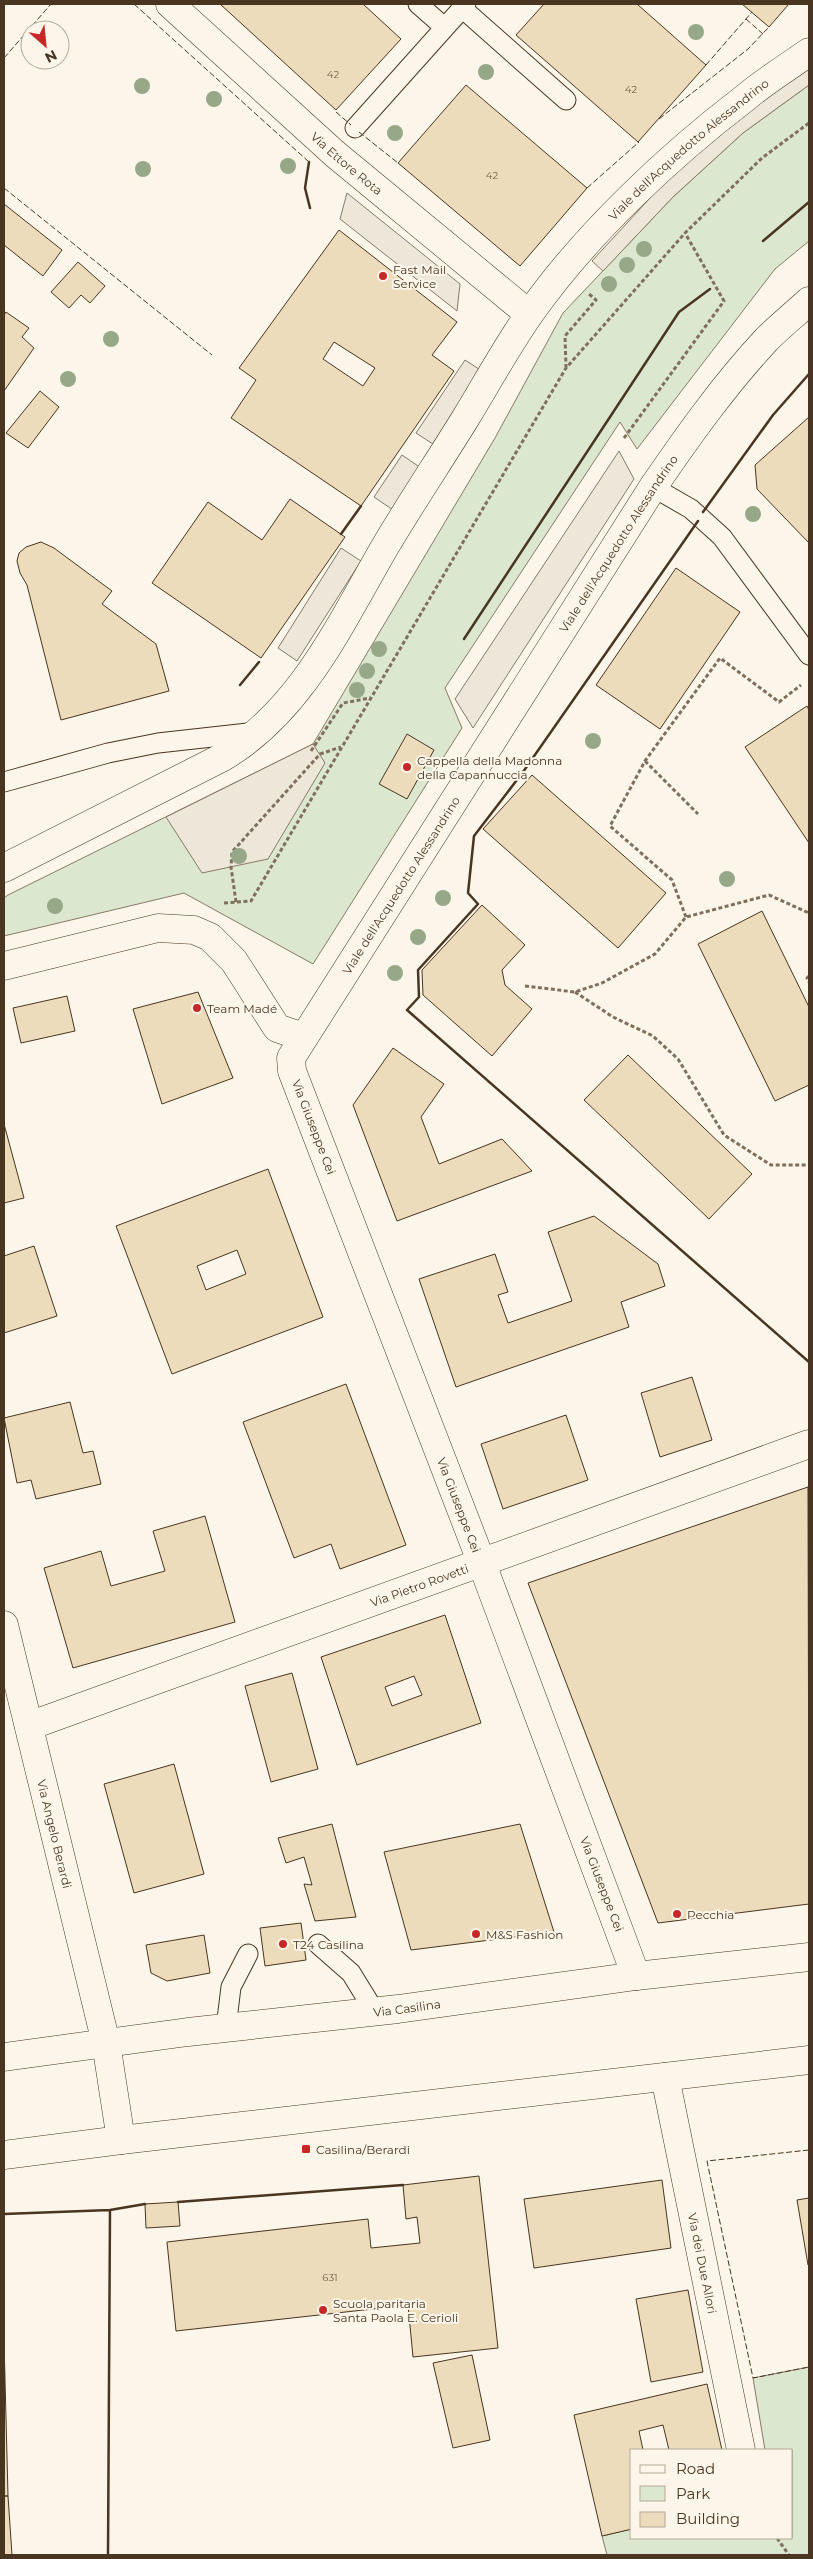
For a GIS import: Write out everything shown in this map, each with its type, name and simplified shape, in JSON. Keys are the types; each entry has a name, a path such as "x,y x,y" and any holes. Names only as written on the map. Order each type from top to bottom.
{"street":[{"name":"Via Ettore Rota","path":"170,4 335,154 529,314"},
{"name":"Viale dell'Acquedotto Alessandrino","path":"4,868 196,772 242,746 288,704 332,640 388,543 529,314 558,275 645,185 744,98 809,52"},
{"name":"Viale dell'Acquedotto Alessandrino","path":"303,1037 653,487 700,418 742,366 768,338 809,301"},
{"path":"4,966 158,928 187,928 210,937 226,950 243,971 277,1028 303,1037"},
{"name":"Via Giuseppe Cei","path":"303,1037 290,1058 292,1071 481,1561 636,1976"},
{"name":"Via Pietro Rovetti","path":"29,1726 809,1444"},
{"name":"Via Angelo Berardi","path":"4,1625 106,2043 121,2140"},
{"name":"Via Casilina","path":"4,2057 226,2028 375,2012 636,1976 809,1957"},
{"path":"4,2155 809,2060"},
{"name":"Via dei Due Allori","path":"665,2077 741,2449"}],"lane":[{"path":"418,4 444,27"},
{"path":"355,128 464,6 566,100"},
{"path":"653,487 691,510 722,537 809,655"},
{"path":"4,782 108,753 158,743 260,731"},
{"path":"318,1944 351,1974 375,2012"},
{"path":"226,2028 231,1987 248,1954"}],"path":[{"path":"220,903 251,901 566,368 684,233 762,158 809,123"},
{"path":"624,438 724,301 684,233"},
{"path":"566,368 564,336 596,300 584,291"},
{"path":"686,917 672,880 610,826 645,761 720,658 779,702 802,684"},
{"path":"311,751 342,703 370,698"},
{"path":"236,902 231,867 232,852 320,754 341,747"},
{"path":"645,761 698,814"},
{"path":"526,986 575,992 602,983 655,954 686,917 769,896 809,913"},
{"path":"809,976 807,978 809,982"},
{"path":"575,992 613,1017 654,1036 678,1059 724,1134 771,1165 809,1165"},
{"path":"778,2539 789,2555"}],"green space":[{"path":"809,85 809,241 775,269 637,449 620,422 445,688 462,728 313,964 184,893 4,936 4,898 8,895 313,744 495,438 563,313 673,197 743,133"},
{"path":"809,2367 809,2555 607,2555 602,2536 630,2529 630,2539 793,2539 793,2449 765,2449 753,2378"}],"shaded area":[{"path":"809,68 809,85 743,133 673,197 603,271 592,261 662,185 734,120"},
{"path":"347,193 460,284 457,311 340,219"},
{"path":"465,360 485,373 436,446 416,433"},
{"path":"619,451 634,479 473,728 455,699"},
{"path":"402,455 421,468 393,510 374,497"},
{"path":"341,548 361,561 297,661 278,648"},
{"path":"313,744 325,763 268,859 202,873 166,817"}],"building":[{"path":"220,4 363,4 401,39 336,110"},
{"path":"544,4 637,4 706,65 638,142 516,35"},
{"path":"742,4 789,4 769,27"},
{"path":"466,85 587,188 520,266 398,163"},
{"path":"4,204 62,250 43,276 4,245"},
{"path":"339,230 457,322 432,355 454,371 361,506 231,418 256,380 239,368","holes":["334,342 375,368 363,386 323,359"]},
{"path":"78,262 105,286 90,303 81,295 69,308 51,292"},
{"path":"6,312 29,328 22,337 34,348 4,391 4,315"},
{"path":"40,391 59,407 28,448 6,433"},
{"path":"809,417 809,543 757,489 755,465"},
{"path":"290,499 345,537 261,658 152,583 208,502 262,540"},
{"path":"41,542 54,548 112,591 102,604 156,644 169,691 61,720 27,585 20,573 17,561 19,553 26,547"},
{"path":"676,568 740,612 660,729 596,685"},
{"path":"807,706 809,710 809,843 745,747"},
{"name":"Cappella della Madonna della Capannuccia","path":"407,734 434,750 407,799 379,784"},
{"path":"532,775 666,893 618,948 483,829"},
{"path":"482,905 525,945 502,970 505,985 532,1009 492,1056 423,995 422,970"},
{"path":"762,911 809,1007 809,1085 775,1101 698,944"},
{"path":"198,992 233,1078 162,1104 133,1009"},
{"path":"67,996 75,1031 21,1043 13,1008"},
{"path":"393,1048 444,1084 421,1117 439,1164 502,1139 532,1171 397,1221 353,1105"},
{"path":"628,1055 752,1174 709,1219 584,1100"},
{"path":"4,1124 24,1198 4,1203"},
{"path":"268,1169 323,1317 172,1374 116,1226","holes":["237,1250 246,1274 206,1290 197,1266"]},
{"path":"594,1216 658,1264 665,1286 621,1302 629,1327 456,1387 419,1279 495,1254 508,1292 498,1295 508,1323 572,1301 548,1232"},
{"path":"34,1246 57,1316 4,1333 4,1256"},
{"path":"692,1377 712,1440 660,1457 641,1393"},
{"path":"346,1384 406,1545 340,1569 331,1544 294,1558 243,1422"},
{"path":"70,1402 83,1453 93,1451 101,1484 36,1499 31,1480 17,1483 4,1418"},
{"path":"566,1415 588,1480 503,1509 481,1444"},
{"path":"808,1487 809,1904 658,1923 528,1583"},
{"path":"205,1516 235,1622 73,1668 44,1568 101,1551 111,1586 165,1571 153,1531"},
{"path":"445,1615 481,1723 357,1765 321,1657","holes":["414,1676 422,1695 392,1706 385,1687"]},
{"path":"292,1673 318,1769 271,1782 245,1686"},
{"path":"174,1764 204,1874 134,1893 104,1784"},
{"path":"332,1824 356,1917 315,1921 304,1884 312,1885 304,1857 286,1863 278,1838"},
{"path":"520,1824 554,1932 411,1950 384,1852"},
{"name":"T24 Casilina","path":"301,1923 306,1960 265,1966 260,1928"},
{"path":"204,1935 210,1973 167,1981 151,1973 146,1945"},
{"name":"Scuola paritaria Santa Paola E. Cerioli","path":"479,2176 498,2348 413,2357 408,2305 176,2331 167,2242 368,2219 371,2248 420,2243 417,2217 406,2219 403,2185"},
{"path":"662,2180 671,2248 534,2268 524,2199"},
{"path":"809,2198 809,2265 808,2265 797,2200"},
{"path":"178,2202 180,2226 146,2228 145,2204"},
{"path":"688,2290 703,2372 651,2382 636,2299"},
{"path":"4,2341 8,2496 4,2496"},
{"path":"472,2355 490,2440 453,2448 433,2363"},
{"path":"707,2384 722,2449 669,2449 663,2425 639,2431 643,2449 630,2449 630,2529 602,2536 574,2415"},
{"path":"4,2496 8,2496 12,2555 4,2555"}],"fence":[{"path":"4,58 51,4"},
{"path":"134,4 309,162"},
{"path":"706,65 752,12"},
{"path":"746,19 763,34"},
{"path":"659,119 748,49 769,27"},
{"path":"336,112 351,125"},
{"path":"359,132 398,163"},
{"path":"587,188 639,142"},
{"path":"4,188 212,355"},
{"path":"809,2150 707,2161 753,2378 809,2367"}],"wall":[{"path":"309,162 305,188 310,208"},
{"path":"763,241 809,202"},
{"path":"464,639 679,312 710,289"},
{"path":"703,512 773,415 809,374"},
{"path":"341,534 361,506"},
{"path":"698,521 523,772 474,836 468,893 478,904 418,970 419,997 407,1010 809,1362"},
{"path":"240,685 259,662"},
{"path":"178,2202 403,2185"},
{"path":"4,2214 110,2210 145,2204"},
{"path":"108,2555 110,2210"}],"place":[{"name":"Fast Mail Service","path":"383,276"},
{"name":"Cappella della Madonna della Capannuccia","path":"407,767"},
{"name":"Team Madé","path":"197,1008"},
{"name":"Pecchia","path":"677,1914"},
{"name":"M&S Fashion","path":"476,1934"},
{"name":"T24 Casilina","path":"283,1944"},
{"name":"Casilina/Berardi","path":"306,2149"},
{"name":"Scuola paritaria Santa Paola E. Cerioli","path":"323,2310"}]}
